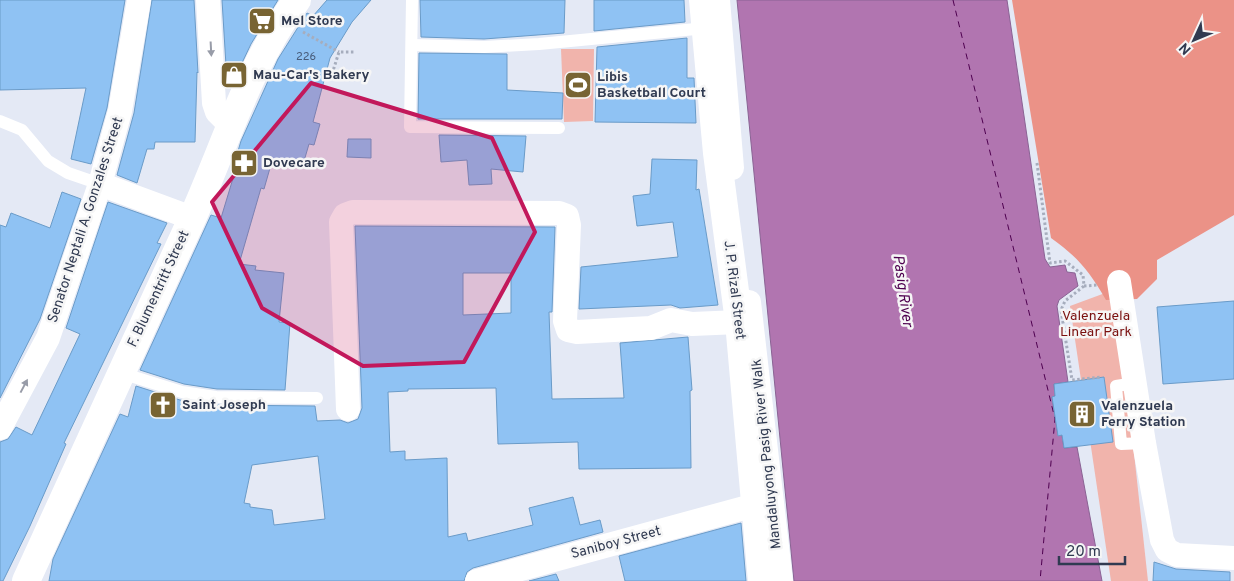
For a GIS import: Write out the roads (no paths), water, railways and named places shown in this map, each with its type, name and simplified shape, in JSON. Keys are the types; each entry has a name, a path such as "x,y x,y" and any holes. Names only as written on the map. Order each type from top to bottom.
{"street":[{"name":"Senator Neptali A. Gonzales Street","path":"0,428 48,338 100,184 120,111 139,0"},
{"path":"208,0 214,103 217,112 231,126"},
{"name":"J. P. Rizal Street","path":"703,0 717,153 739,322 762,581"},
{"name":"Mandaluyong Pasig River Walk","path":"718,0 735,208 754,336 781,581"},
{"name":"F. Blumentritt Street","path":"26,581 192,218 250,80 290,11"},
{"path":"100,184 192,218"},
{"path":"348,409 340,222 345,215 353,212 559,213 568,216 569,225 565,321 568,330 577,332 651,328 671,320 692,324 739,322"},
{"path":"1120,282 1144,443 1162,540 1167,550 1177,555 1234,558"},
{"name":"Saniboy Street","path":"476,581 755,505"}],"lane":[{"path":"412,0 410,127 559,128"},
{"path":"412,45 484,47 539,44 706,28"},
{"path":"0,121 22,130 48,161 68,173 100,184"},
{"path":"121,373 182,392 216,397 317,398"}],"water":[{"name":"Pasig River","path":"737,0 1007,0 1045,259 1050,267 1065,265 1067,272 1075,273 1078,286 1059,300 1057,306 1068,382 1054,384 1055,396 1052,397 1058,435 1062,435 1064,448 1077,447 1102,581 794,581"}],"place":[{"name":"Mel Store","path":"262,21"},
{"name":"Mau-Car's Bakery","path":"234,75"},
{"name":"Libis Basketball Court","path":"578,85"},
{"name":"Dovecare","path":"244,163"},
{"name":"Saint Joseph","path":"163,405"},
{"name":"Valenzuela Ferry Station","path":"1082,414"}],"park label":[{"name":"Valenzuela Linear Park","path":"1096,324"}]}
